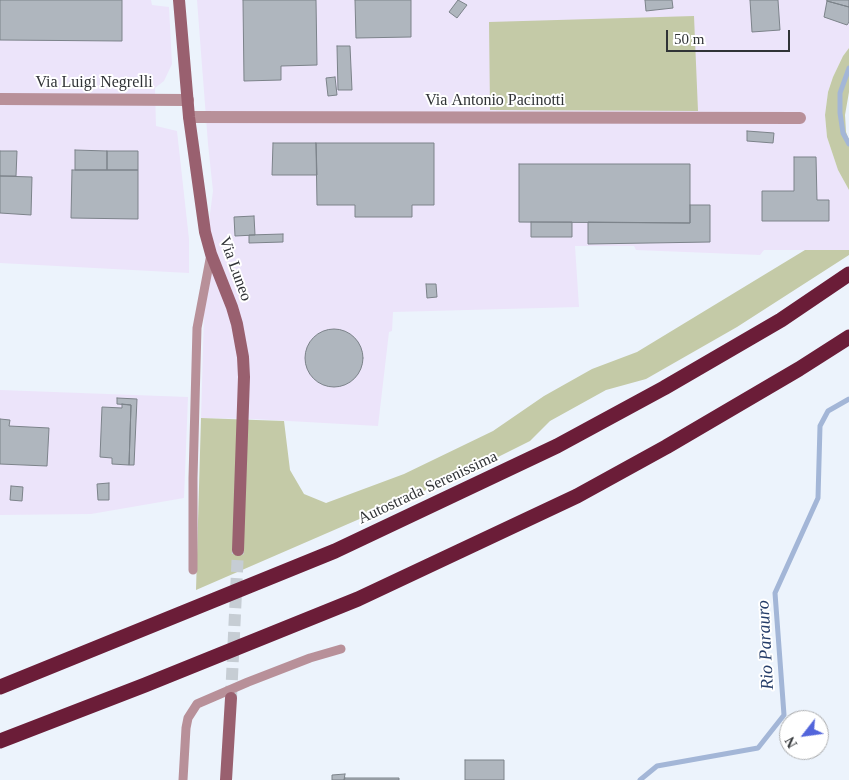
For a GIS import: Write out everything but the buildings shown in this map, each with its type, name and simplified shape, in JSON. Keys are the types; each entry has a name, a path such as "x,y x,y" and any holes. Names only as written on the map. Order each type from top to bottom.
{"highway":[{"name":"Autostrada Serenissima","path":"0,687 335,552 557,446 664,388 773,325 849,274"},
{"path":"0,741 358,599 577,496 666,447 799,369 849,337"}],"street":[{"name":"Via Luneo","path":"179,0 189,117 205,232 211,254 232,307 243,357 244,377 238,550"},
{"name":"Via Luigi Negrelli","path":"0,99 188,100"},
{"name":"Via Antonio Pacinotti","path":"189,117 800,118"},
{"path":"226,780 231,698"}],"lane":[{"path":"193,570 193,478 197,328 211,254"},
{"path":"183,780 186,728 188,718 197,704 301,661 341,649"}],"shaded area":[{"path":"0,0 151,0 152,5 169,7 172,64 164,81 155,88 156,126 177,131 189,239 189,273 0,263"},
{"path":"197,0 849,0 849,48 833,77 828,92 825,115 827,137 838,170 849,190 849,250 764,250 760,255 636,250 634,246 575,246 579,307 393,312 378,426 201,418 206,244 213,191"},
{"path":"0,390 188,397 184,498 91,514 0,515"}],"green space":[{"path":"694,16 698,111 490,110 489,22"},
{"path":"849,48 849,92 845,115 846,132 849,140 849,190 838,170 827,137 825,115 828,92 833,77"},
{"path":"805,250 849,250 849,255 737,327 646,379 606,390 550,421 530,441 470,471 196,590 201,418 284,421 290,470 304,494 326,503 404,474 493,431 544,396 592,369 637,352"}],"waterway":[{"name":"Rio Parauro","path":"849,68 840,93 843,133 849,144"},
{"name":"Rio Parauro","path":"640,780 657,766 758,748 784,715 775,593 818,498 820,426 828,411 849,399"}],"tunnel":[{"path":"231,698 238,550"}]}
